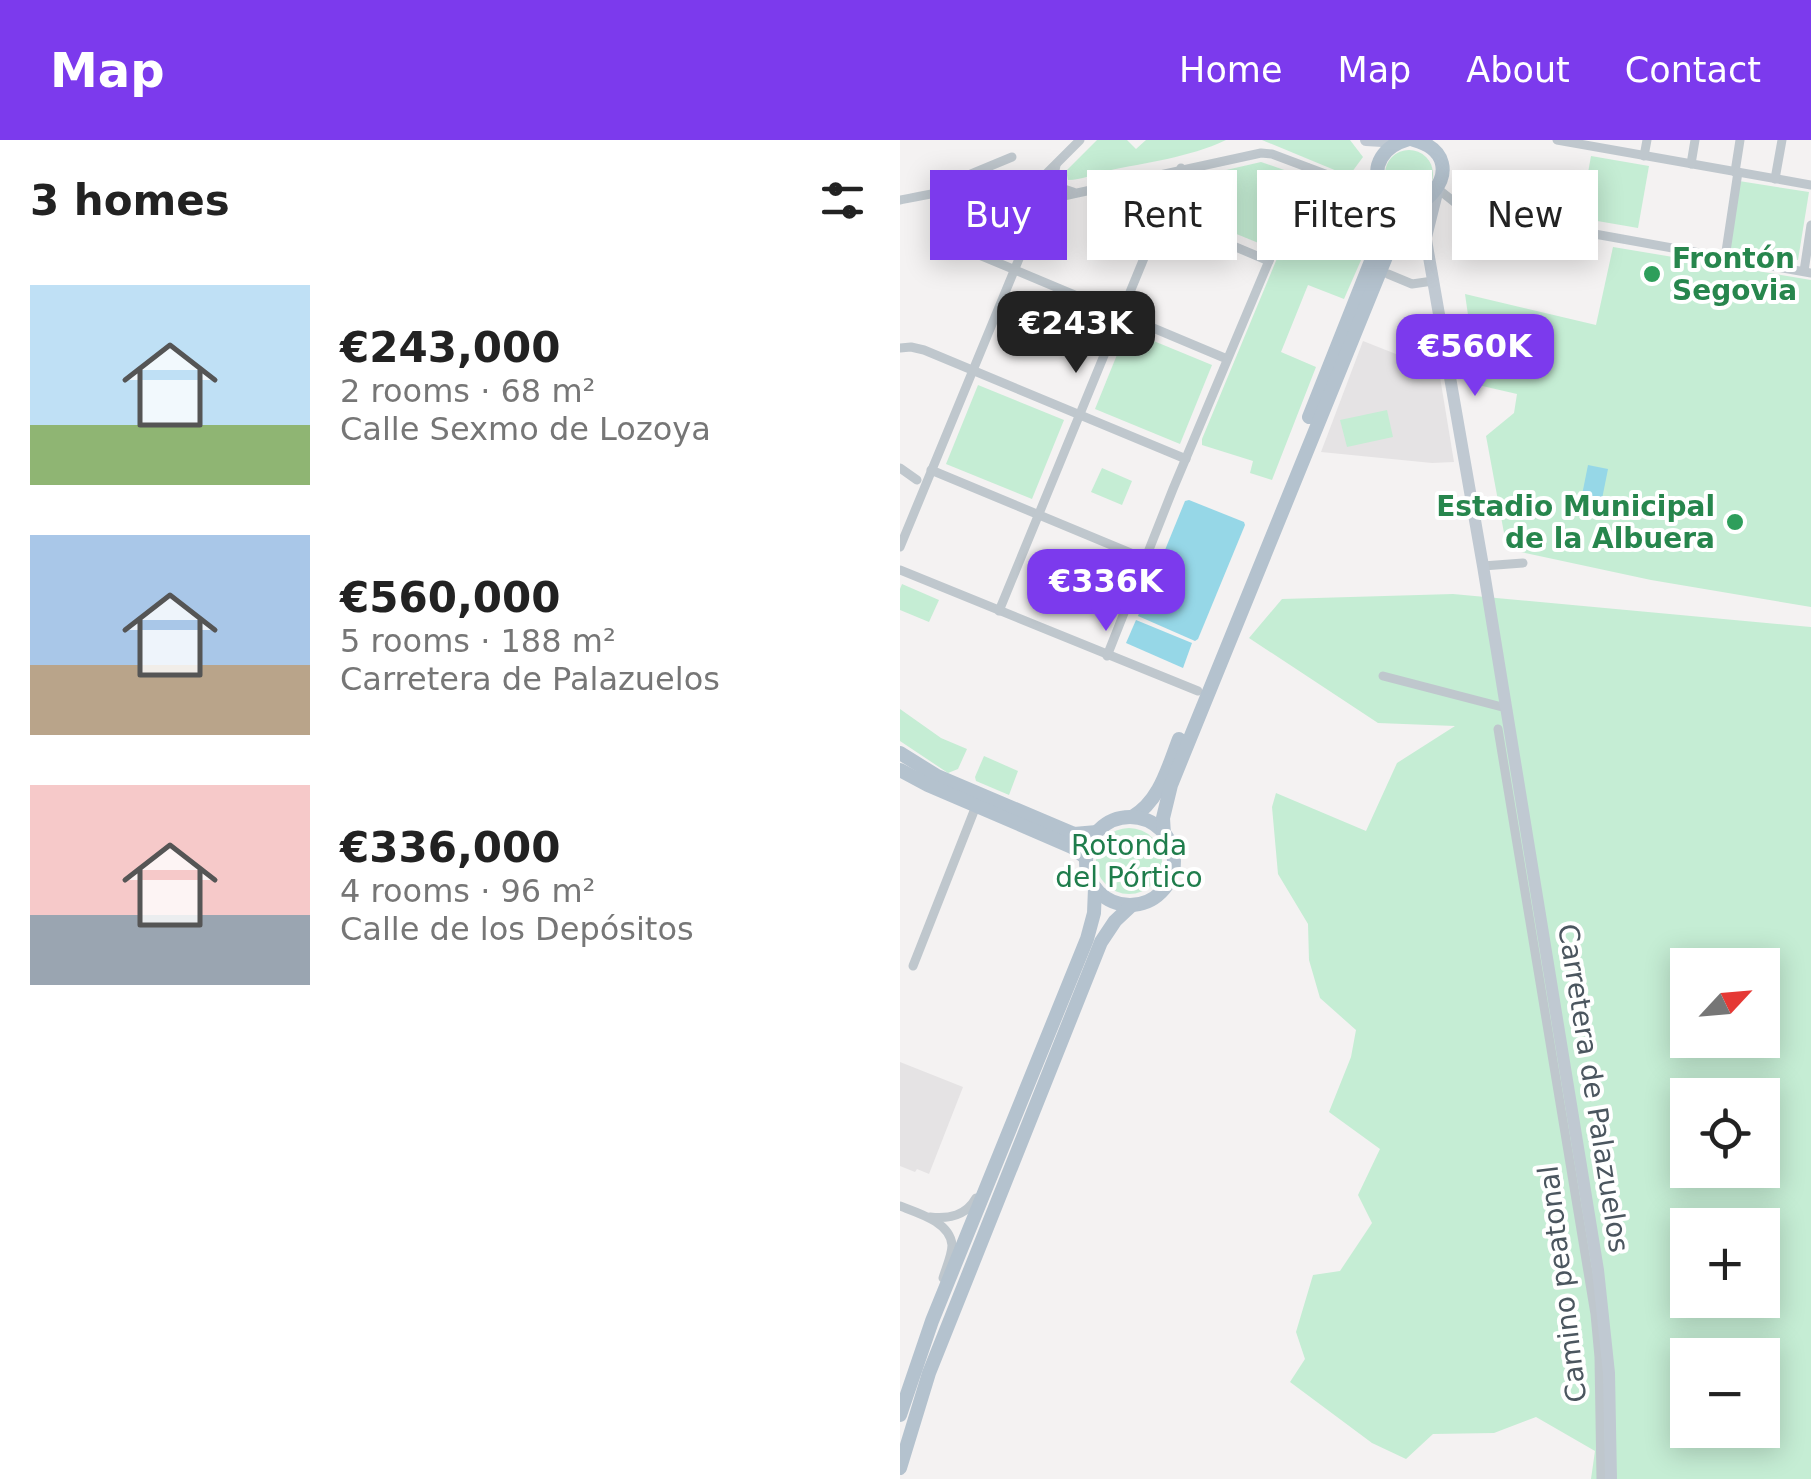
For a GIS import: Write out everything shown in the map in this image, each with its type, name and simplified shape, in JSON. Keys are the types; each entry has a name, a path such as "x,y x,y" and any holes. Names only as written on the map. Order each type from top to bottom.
{"main road":[{"path":"1379,169 1387,149 1405,140 1432,144 1442,168 1438,189 1432,195"},
{"path":"1132,818 1156,794 1372,260"},
{"path":"1164,835 1163,818 1170,785 1386,260"},
{"path":"900,753 937,776 1074,834 1097,832"},
{"path":"900,770 1072,847 1086,858"},
{"path":"1132,818 1150,822 1164,835 1173,861 1169,880 1158,894 1132,905 1112,901 1095,888 1086,858 1097,832 1112,821 1132,818"},
{"path":"900,1415 932,1320 1087,939 1094,914 1095,888"},
{"path":"900,1468 929,1373 1102,942 1115,921 1132,905"}],"street":[{"path":"1049,170 1080,140"},
{"path":"1362,140 1405,140"},
{"path":"1362,140 1379,169"},
{"path":"1557,140 1811,185"},
{"path":"1644,156 1647,140"},
{"path":"1691,164 1695,140"},
{"path":"1725,258 1740,140"},
{"path":"1775,179 1782,140"},
{"path":"1173,170 1261,152 1313,170"},
{"path":"981,170 1012,157"},
{"path":"1057,162 1054,176 1058,187 1076,192"},
{"path":"1106,656 1308,168"},
{"path":"1432,211 1438,189 1462,207 1528,222 1808,272 1811,225"},
{"path":"1067,194 1087,190"},
{"path":"900,200 930,194"},
{"path":"1237,248 1268,261"},
{"path":"990,260 1228,359"},
{"path":"900,547 1017,260"},
{"path":"999,611 1144,260"},
{"name":"Carretera de Palazuelos","path":"1430,260 1485,565 1603,1306 1611,1479"},
{"path":"1390,275 1412,284 1433,281"},
{"path":"900,348 924,350 1186,459"},
{"path":"900,468 917,480"},
{"path":"932,470 1146,558"},
{"path":"1485,565 1523,563"},
{"path":"900,570 1198,691"},
{"path":"1383,676 1506,708"},
{"name":"Camino peatonal","path":"1498,728 1595,1314 1601,1479"},
{"path":"913,966 976,806"},
{"path":"927,1216 946,1218 970,1207 1006,1139"},
{"path":"900,1206 942,1226 952,1244 932,1320"}],"shaded area":[{"path":"1363,341 1439,371 1454,462 1321,452"},
{"path":"900,1062 963,1087 929,1174 900,1166"}],"green space":[{"path":"1097,140 1127,140 1136,149 1146,140 1226,140 1182,155 1112,170 1087,170 1087,177 1078,179 1068,180 1067,170"},
{"path":"1262,140 1350,140 1363,157 1353,170 1334,170"},
{"path":"1409,150 1426,157 1431,165 1433,174 1432,178 1432,170 1386,170 1392,157"},
{"path":"1591,156 1649,166 1638,228 1598,221 1598,170 1589,170"},
{"path":"1261,162 1284,170 1257,170 1257,242 1237,234 1237,170 1226,170"},
{"path":"1739,181 1809,192 1798,260 1728,248"},
{"path":"1613,247 1811,280 1811,607 1651,580 1507,549 1486,436 1514,413 1517,394 1478,385 1465,294 1596,325"},
{"path":"1276,260 1361,260 1344,299 1308,285 1281,352 1316,367 1272,480 1250,473 1253,461 1202,445"},
{"path":"1127,330 1212,365 1180,444 1095,409"},
{"path":"978,385 1064,420 1032,499 946,464"},
{"path":"1387,410 1393,437 1347,447 1340,420"},
{"path":"1102,468 1132,481 1122,505 1091,492"},
{"path":"902,584 939,600 929,622 900,610"},
{"path":"1453,594 1811,627 1811,1479 1591,1479 1595,1451 1536,1417 1494,1433 1433,1434 1406,1459 1372,1443 1290,1382 1305,1359 1296,1332 1313,1275 1340,1271 1372,1223 1358,1195 1380,1149 1329,1112 1351,1057 1356,1030 1320,998 1309,960 1308,924 1278,874 1272,807 1276,793 1366,831 1397,763 1455,726 1378,723 1249,638 1282,599"},
{"path":"900,709 941,738 967,749 958,769 948,773 900,741"},
{"path":"984,756 1018,771 1009,795 976,781"},
{"name":"Rotonda del Pórtico","path":"1129,828 1152,838 1162,861 1152,884 1129,894 1106,884 1096,861 1106,838"}],"water":[{"path":"1588,465 1608,469 1600,509 1580,505"},
{"path":"1185,501 1245,525 1195,641 1138,616"},
{"path":"1136,620 1192,643 1183,668 1126,643"}],"place":[{"name":"Frontón Segovia","path":"1652,274"},
{"name":"Estadio Municipal de la Albuera","path":"1735,522"}]}
